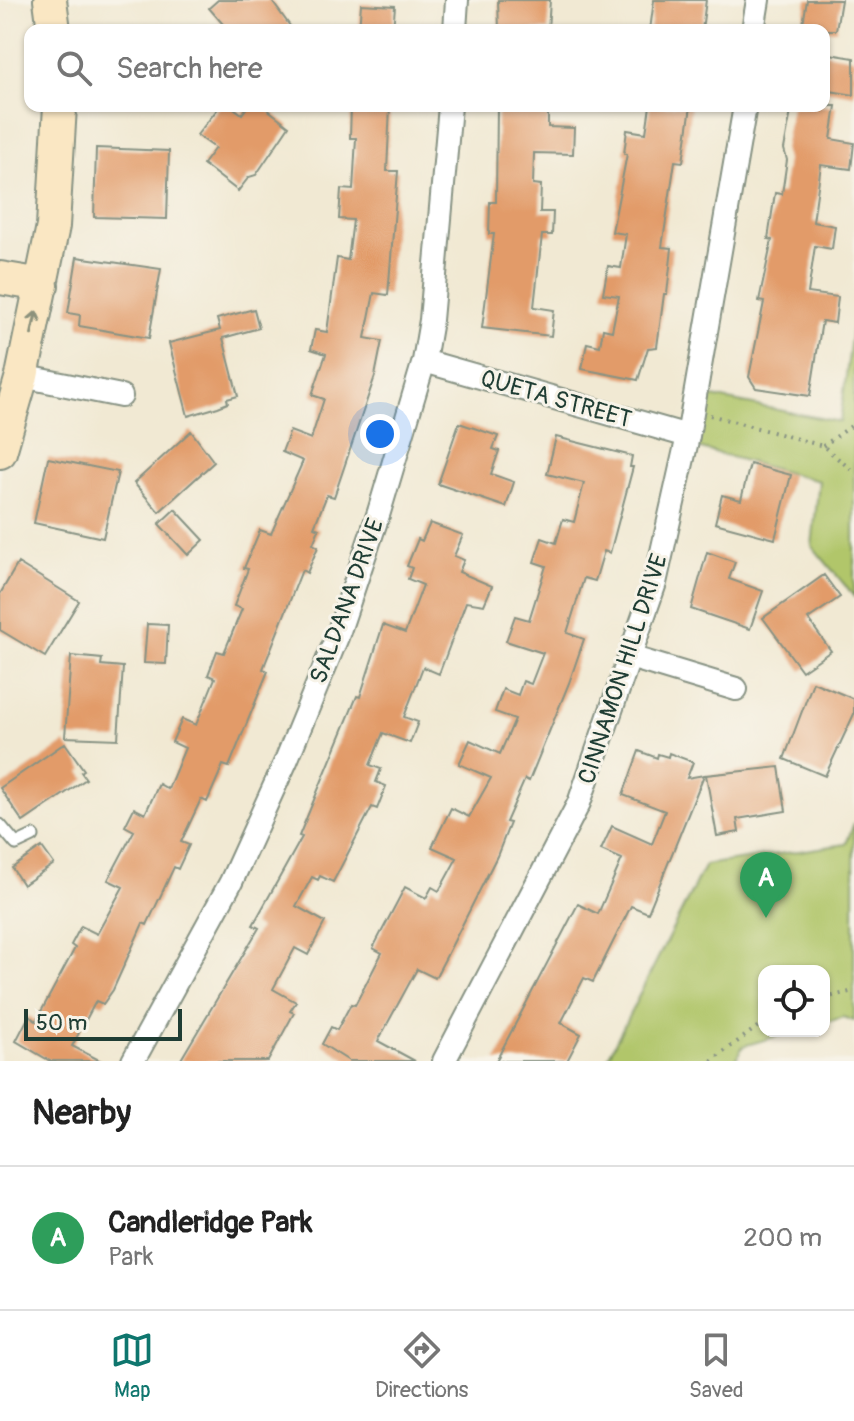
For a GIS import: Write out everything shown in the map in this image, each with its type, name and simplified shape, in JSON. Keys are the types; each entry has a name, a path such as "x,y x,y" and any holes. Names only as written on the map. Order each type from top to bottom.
{"main road":[{"path":"50,0 53,24"},
{"path":"0,452 22,376 53,226 60,112"},
{"path":"0,278 42,285"}],"street":[{"path":"455,24 457,0"},
{"path":"754,24 758,0"},
{"name":"SALDANA DRIVE","path":"133,1061 231,882 286,761 337,637 424,361 443,218 450,112"},
{"name":"CINNAMON HILL DRIVE","path":"444,1061 579,803 655,583 688,436 744,112"},
{"name":"QUETA STREET","path":"424,361 688,436"},
{"path":"22,376 121,396"},
{"path":"630,657 736,689"}],"lane":[{"path":"0,825 16,844 33,836"}],"path":[{"path":"692,411 823,446 854,472"},
{"path":"823,446 854,424"},
{"path":"830,997 854,991"},
{"path":"711,1061 758,1026"}],"green space":[{"path":"854,315 854,596 812,546 819,481 694,447 707,396 840,422"},
{"path":"854,823 854,1021 843,1017 830,1021 830,965 758,965 758,1037 774,1037 743,1046 735,1061 606,1061 705,865 846,844"}],"building":[{"path":"218,0 271,0 289,24 223,24 209,8"},
{"path":"498,0 550,0 548,24 499,24"},
{"path":"654,0 706,0 703,24 651,24"},
{"path":"807,0 841,0 836,30 830,30 830,24 803,24"},
{"path":"361,4 395,6 394,24 359,24"},
{"path":"830,54 854,58 854,95 830,91"},
{"path":"830,106 836,106 831,139 854,143 851,169 821,165 813,222 835,226 832,249 815,246 808,293 838,297 835,323 822,321 810,396 756,388 749,377 764,302 759,301 772,240 768,239 775,193 782,194 787,160 784,149 791,112 830,112"},
{"path":"215,112 271,112 289,126 256,175 249,177 238,191 203,164 215,148 197,135"},
{"path":"351,112 390,112 387,171 398,171 388,295 374,293 365,338 382,341 375,376 334,497 327,495 314,527 319,529 313,544 318,547 307,573 302,570 263,669 268,671 229,767 223,765 207,802 201,799 181,842 189,845 178,869 174,867 147,925 143,923 113,990 103,1004 96,1001 72,1046 101,1061 50,1061 16,1041 29,1016 36,1021 75,948 71,945 81,926 97,934 123,887 108,880 134,831 125,826 134,808 145,814 159,784 168,789 185,748 172,742 182,719 196,725 215,678 208,675 217,651 224,653 242,609 234,606 248,569 244,568 260,530 271,534 303,461 282,452 290,431 311,439 324,399 312,395 326,354 311,349 315,330 327,332 337,258 348,260 353,220 339,219 341,189 353,190 356,138 350,138"},
{"path":"497,112 548,112 548,127 574,128 573,154 534,153 533,184 541,185 540,212 553,212 552,235 542,235 534,307 554,310 551,336 482,328 494,234 489,234 490,202 496,202"},
{"path":"649,112 690,112 683,162 675,161 662,247 672,248 657,347 648,348 638,380 582,369 587,343 600,346 603,329 612,331 619,296 603,294 608,266 621,268 626,234 612,232 627,154 624,154 627,130 646,133"},
{"path":"96,148 169,151 167,219 94,217"},
{"path":"77,257 161,269 149,338 79,326 80,315 68,313"},
{"path":"254,309 259,328 223,338 238,396 227,399 228,403 218,407 188,416 169,343 220,330 217,319"},
{"path":"459,423 498,436 493,449 499,451 491,474 514,482 506,507 438,484"},
{"path":"191,431 214,462 159,512 134,483"},
{"path":"556,437 632,456 630,467 633,467 610,553 604,551 595,581 584,578 567,633 584,639 529,781 525,779 506,822 510,823 497,856 446,957 435,978 417,969 378,1041 415,1061 349,1061 322,1044 331,1027 337,1030 351,1004 355,1005 382,953 373,948 405,887 426,898 432,887 439,891 457,858 432,847 451,808 469,817 491,778 459,764 470,740 500,754 515,719 495,712 503,689 518,695 523,681 531,684 543,653 506,641 515,616 529,620 546,566 534,562 542,538 556,543 563,519 574,522 584,483 547,474"},
{"path":"48,458 118,472 103,538 34,523"},
{"path":"750,464 791,475 775,539 715,523 722,495 741,500"},
{"path":"175,509 204,540 188,555 159,524"},
{"path":"430,523 463,535 454,556 464,560 459,572 492,586 484,605 466,602 439,674 423,667 404,717 418,722 410,743 383,733 370,765 381,769 376,782 386,786 377,809 372,807 333,882 320,876 318,880 312,877 296,906 325,922 308,955 295,948 273,989 296,1002 290,1011 294,1013 268,1061 180,1061 259,928 253,925 302,837 299,836 357,696 360,697 383,625 405,633 423,585 408,579 412,568 407,566 418,539 422,541"},
{"path":"707,552 735,562 729,579 763,591 750,629 691,609"},
{"path":"18,563 79,601 45,657 0,630 0,594"},
{"path":"824,575 840,597 808,619 831,651 802,671 763,618"},
{"path":"147,624 168,625 166,664 144,663"},
{"path":"71,656 102,659 101,665 123,667 118,739 65,737"},
{"path":"813,682 854,699 854,714 825,776 784,759"},
{"path":"65,743 84,770 81,772 86,779 23,822 0,788"},
{"path":"639,751 657,758 658,754 668,757 669,753 693,762 687,778 704,775 648,913 631,906 593,982 584,978 561,1023 581,1034 567,1061 496,1061 578,904 598,914 622,859 601,850 612,826 652,844 665,811 623,795"},
{"path":"779,767 786,811 737,819 739,832 717,836 706,775"},
{"path":"42,847 54,864 23,885 12,868"}],"place":[{"name":"Candleridge Park","path":"766,918"}]}
